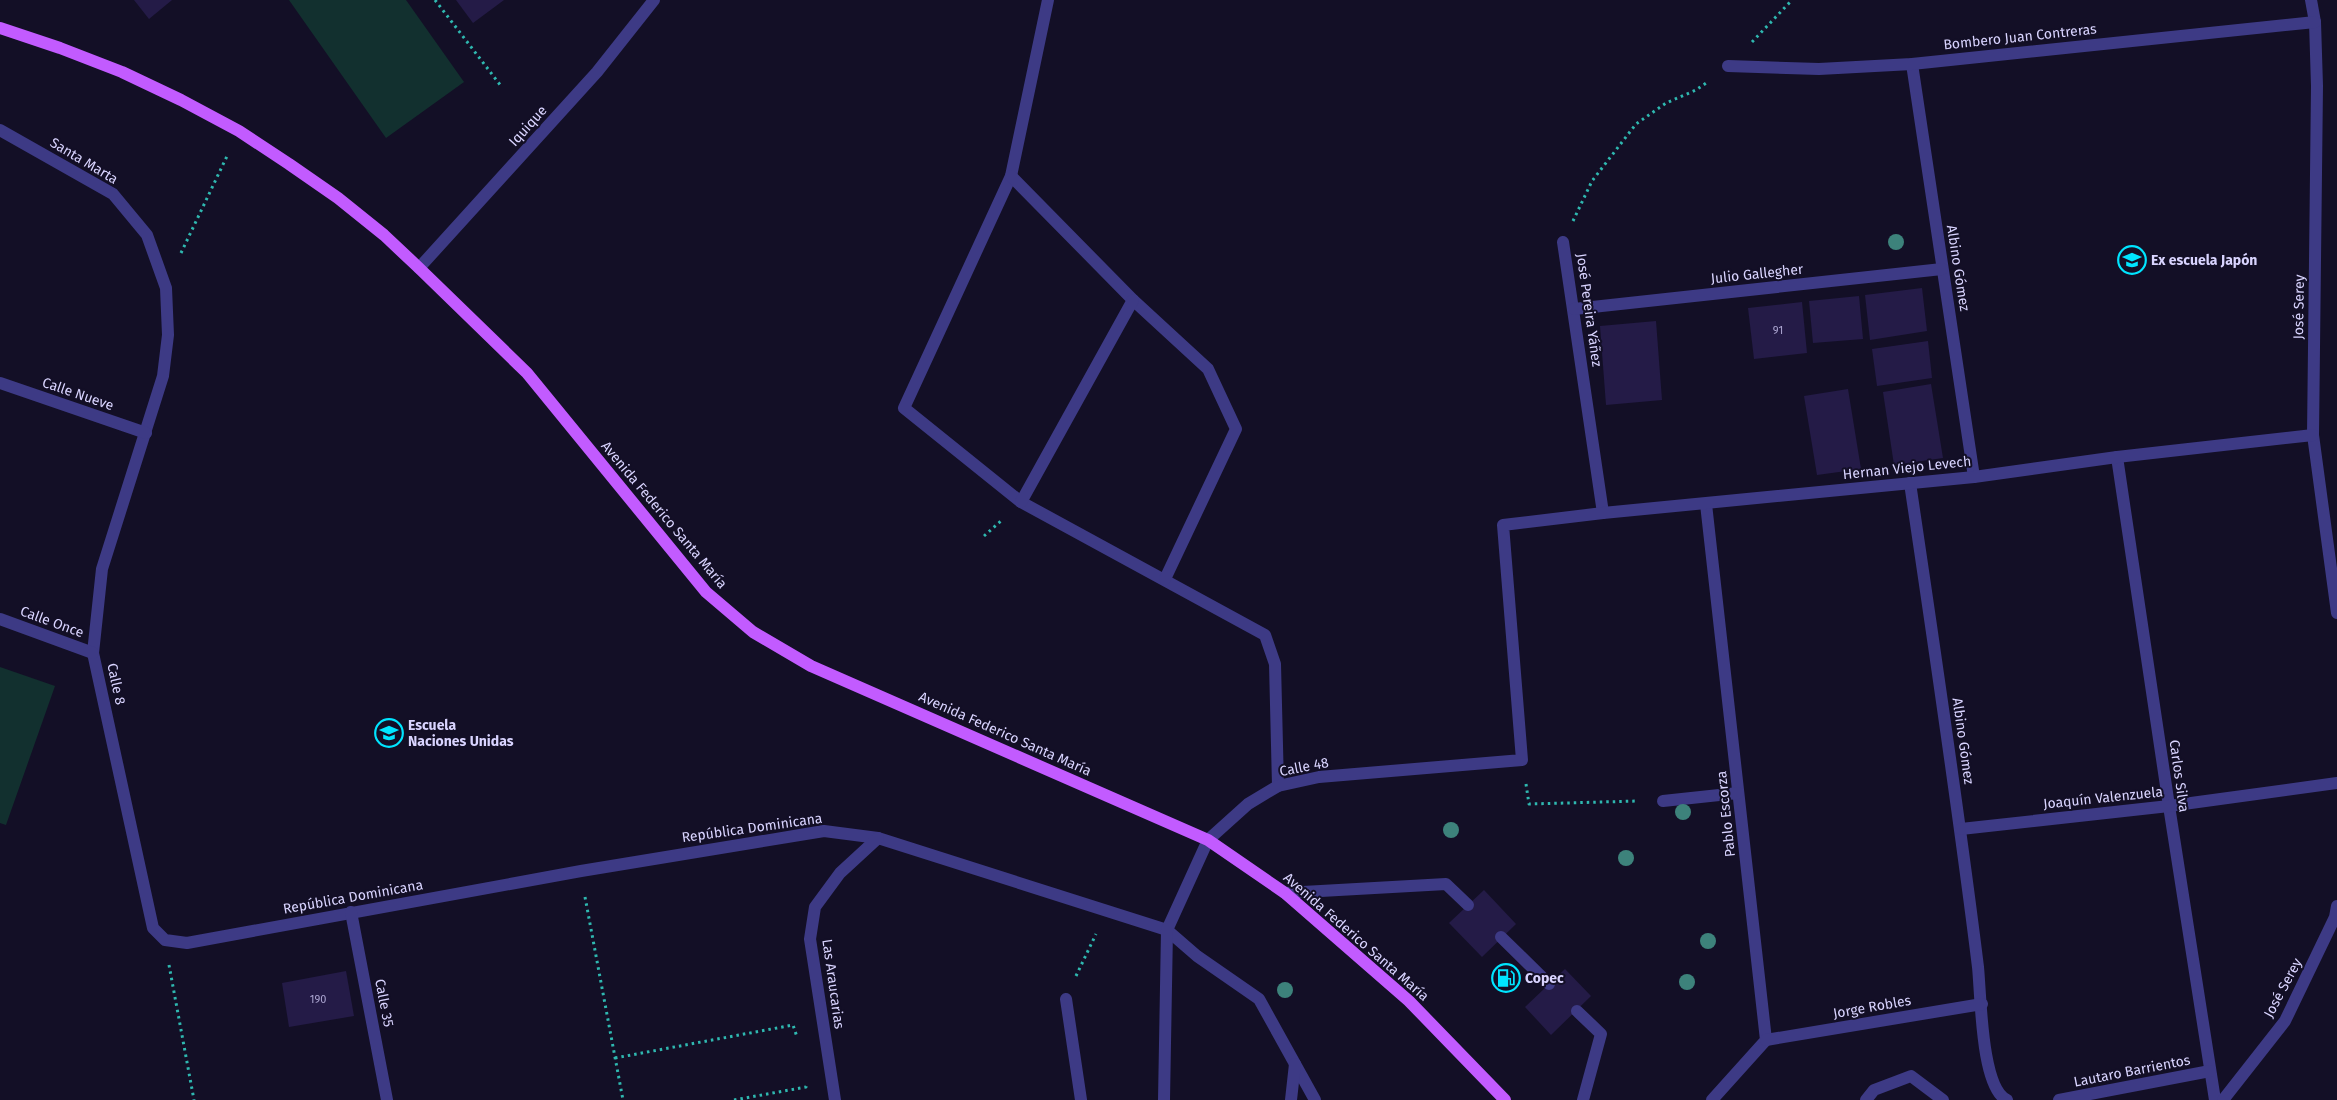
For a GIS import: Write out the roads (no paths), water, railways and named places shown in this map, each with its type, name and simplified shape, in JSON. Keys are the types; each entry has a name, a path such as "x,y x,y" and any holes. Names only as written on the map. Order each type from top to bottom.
{"main road":[{"name":"Avenida Federico Santa María","path":"0,28 60,48 122,72 181,100 239,131 338,198 384,235 527,373 706,592 753,632 811,666 1208,840 1285,892 1409,1002 1505,1100"}],"street":[{"name":"Iquique","path":"419,268 597,72 654,0"},
{"path":"1048,0 1011,176 904,408 1021,502 1265,635 1275,664 1278,786"},
{"name":"José Serey","path":"2312,0 2315,22 2317,96 2313,435 2337,613"},
{"name":"Bombero Juan Contreras","path":"1728,66 1819,69 1912,64 2315,22"},
{"name":"Albino Gómez","path":"1912,64 1974,477"},
{"name":"Santa Marta","path":"0,130 113,194 147,235 166,288 168,335 164,368 146,433"},
{"path":"1011,176 1132,300 1208,369 1236,430 1165,579"},
{"name":"José Pereira Yáñez","path":"1563,242 1602,513"},
{"name":"Julio Gallegher","path":"1574,309 1942,269"},
{"path":"1021,502 1132,300"},
{"name":"Calle Nueve","path":"0,383 146,433"},
{"name":"Calle 8","path":"146,433 102,569 93,653 153,928 165,940"},
{"name":"Hernan Viejo Levech","path":"1522,760 1503,525 1602,513 1974,477 2117,456 2313,435"},
{"name":"Carlos Silva","path":"2117,456 2215,1100"},
{"name":"Albino Gómez","path":"1910,483 1961,829 1982,1004"},
{"name":"Pablo Escorza","path":"1706,504 1766,1040"},
{"name":"Calle Once","path":"0,619 93,653"},
{"name":"Calle 48","path":"1167,930 1208,840 1248,804 1278,786 1319,777 1522,760"},
{"name":"Joaquín Valenzuela","path":"1961,829 2169,806 2337,783"},
{"path":"1663,800 1738,794"},
{"name":"República Dominicana","path":"165,940 188,943 581,870 824,831 878,838 1167,930 1197,956 1259,999 1315,1100"},
{"name":"Las Araucarias","path":"835,1100 810,939 815,907 840,873 878,838"},
{"path":"1285,892 1446,884 1468,905"},
{"name":"José Serey","path":"2223,1100 2285,1021 2331,924 2337,906"},
{"name":"Calle 35","path":"351,912 388,1100"},
{"path":"1164,1100 1167,930"},
{"path":"1501,937 1549,984"},
{"path":"1066,999 1081,1100"},
{"path":"1982,1004 1986,1061 1992,1082 2000,1097 2007,1100"},
{"name":"Jorge Robles","path":"1766,1040 1982,1004"},
{"path":"1577,1011 1601,1034 1583,1100"},
{"path":"1712,1100 1766,1040"},
{"path":"1291,1100 1295,1064"},
{"name":"Lautaro Barrientos","path":"2059,1100 2210,1071"},
{"path":"1866,1100 1874,1090 1911,1076 1944,1100"}],"place":[{"name":"Ex escuela Japón","path":"2132,260"},
{"name":"Escuela Naciones Unidas","path":"389,733"},
{"name":"Copec","path":"1506,978"}]}
